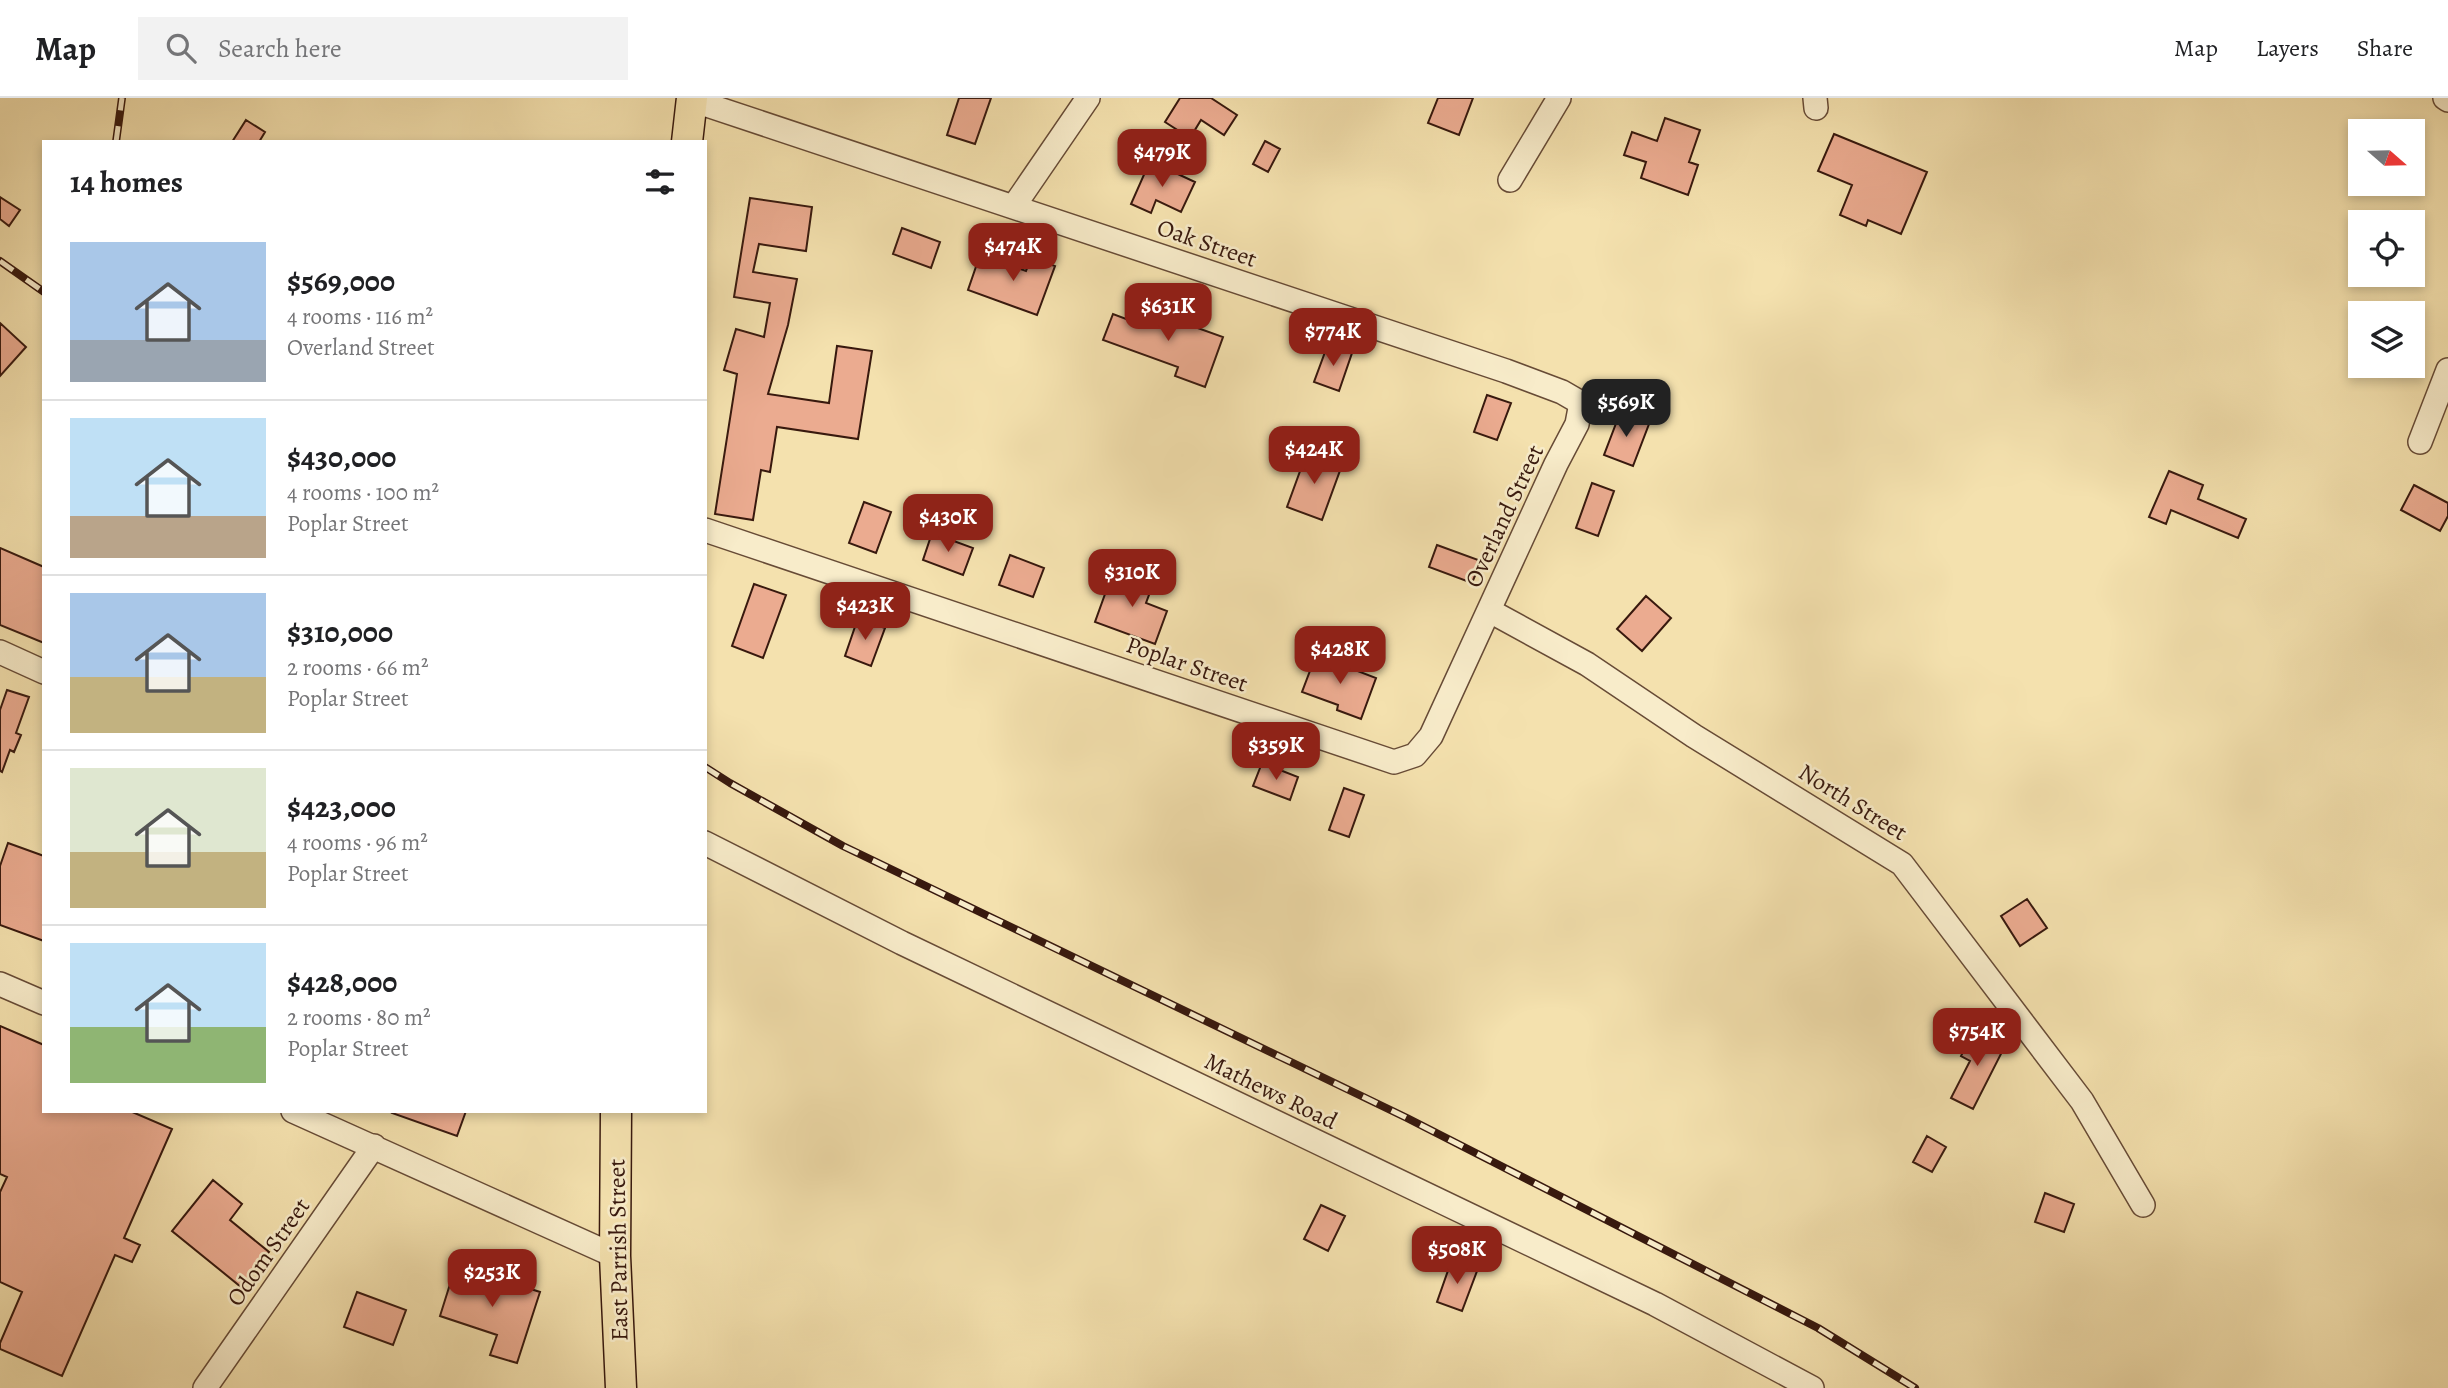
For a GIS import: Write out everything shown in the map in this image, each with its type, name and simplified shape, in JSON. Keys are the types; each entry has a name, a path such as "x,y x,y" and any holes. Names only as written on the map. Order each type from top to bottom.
{"main road":[{"path":"687,140 692,99"},
{"name":"East Parrish Street","path":"616,1113 615,1256 621,1388"}],"street":[{"path":"1014,206 1088,98"},
{"path":"1510,180 1559,98"},
{"name":"Oak Street","path":"692,99 1506,371"},
{"path":"2420,442 2448,370"},
{"name":"Overland Street","path":"1437,724 1556,464 1577,424 1581,403 1562,392 1506,371"},
{"name":"Poplar Street","path":"707,531 1394,762 1415,755 1437,724"},
{"name":"North Street","path":"1490,611 1587,664 1694,736 1902,864 2082,1101 2143,1205"},
{"path":"0,652 42,671"},
{"name":"Mathews Road","path":"707,844 927,955 1655,1304 1812,1388"},
{"path":"0,984 42,1002"},
{"path":"298,1113 615,1256"},
{"name":"Odom Street","path":"205,1388 374,1146"}],"building":[{"path":"959,98 991,98 975,144 947,135"},
{"path":"1180,98 1211,98 1237,115 1224,135 1201,120 1190,138 1165,122"},
{"path":"1438,98 1473,98 1459,135 1428,123"},
{"path":"1665,118 1700,130 1689,162 1698,165 1688,195 1641,178 1646,162 1624,155 1632,132 1657,141"},
{"path":"246,120 265,132 260,140 233,140"},
{"path":"1834,134 1927,172 1901,234 1868,220 1866,226 1840,215 1852,185 1818,171"},
{"path":"1265,141 1280,149 1268,172 1253,164"},
{"path":"1150,161 1195,182 1181,212 1156,200 1151,213 1131,204"},
{"path":"0,197 20,210 9,226 0,219"},
{"path":"750,198 812,207 806,251 759,244 753,272 797,279 788,325 768,394 829,403 837,346 872,351 858,439 777,427 770,472 761,470 753,520 715,514 737,374 724,370 736,329 764,337 770,303 734,297"},
{"path":"902,228 940,242 931,268 893,254"},
{"path":"980,255 1026,271 1031,258 1055,266 1037,315 968,290"},
{"path":"1150,302 1169,309 1167,317 1223,337 1205,387 1175,376 1178,367 1103,340 1113,314 1142,325"},
{"path":"0,323 26,347 0,376"},
{"path":"1328,344 1352,353 1339,391 1314,382"},
{"path":"1487,395 1511,403 1497,440 1474,432"},
{"path":"1620,413 1649,424 1633,466 1604,455"},
{"path":"1307,452 1342,465 1322,520 1287,507"},
{"path":"2169,471 2203,485 2198,499 2246,519 2238,538 2171,510 2166,524 2149,517"},
{"path":"1592,483 1614,491 1598,536 1576,528"},
{"path":"2414,485 2448,503 2448,516 2440,531 2401,510"},
{"path":"864,502 891,512 876,553 849,543"},
{"path":"932,533 973,548 963,575 923,560"},
{"path":"1437,545 1481,561 1472,583 1429,567"},
{"path":"0,548 42,566 42,642 0,625"},
{"path":"1010,555 1044,568 1033,597 999,585"},
{"path":"1135,569 1156,576 1146,603 1167,611 1155,644 1095,622 1109,583 1128,589"},
{"path":"754,584 786,595 763,658 732,646"},
{"path":"1646,596 1671,618 1642,651 1617,629"},
{"path":"858,618 885,628 871,666 845,656"},
{"path":"1316,655 1376,678 1361,719 1337,710 1338,705 1302,692"},
{"path":"7,690 29,697 16,733 21,735 14,752 10,750 2,772 0,710"},
{"path":"1262,763 1298,777 1290,800 1253,786"},
{"path":"1344,788 1364,795 1349,837 1329,830"},
{"path":"8,843 42,855 42,940 0,925 0,866"},
{"path":"2027,899 2047,928 2020,946 2001,916"},
{"path":"0,1026 42,1044 42,1113 135,1113 172,1129 124,1238 140,1245 132,1262 115,1255 62,1376 0,1349 0,1343 22,1292 0,1282 0,1192 7,1177 0,1174"},
{"path":"1974,1030 2005,1046 1973,1109 1951,1098 1970,1061 1961,1056"},
{"path":"392,1113 465,1113 457,1136"},
{"path":"1927,1136 1946,1147 1932,1172 1913,1162"},
{"path":"213,1180 242,1204 230,1220 269,1252 241,1287 172,1231"},
{"path":"2045,1193 2074,1204 2064,1232 2035,1222"},
{"path":"1321,1205 1345,1216 1328,1251 1304,1239"},
{"path":"1451,1262 1477,1271 1462,1311 1437,1302"},
{"path":"456,1265 540,1292 517,1363 490,1355 497,1335 440,1316"},
{"path":"357,1292 406,1310 393,1345 344,1327"}],"railway":[{"path":"116,140 122,98"},
{"path":"0,261 42,291"},
{"path":"707,768 843,846 1407,1118 1818,1328 1915,1388"}]}
